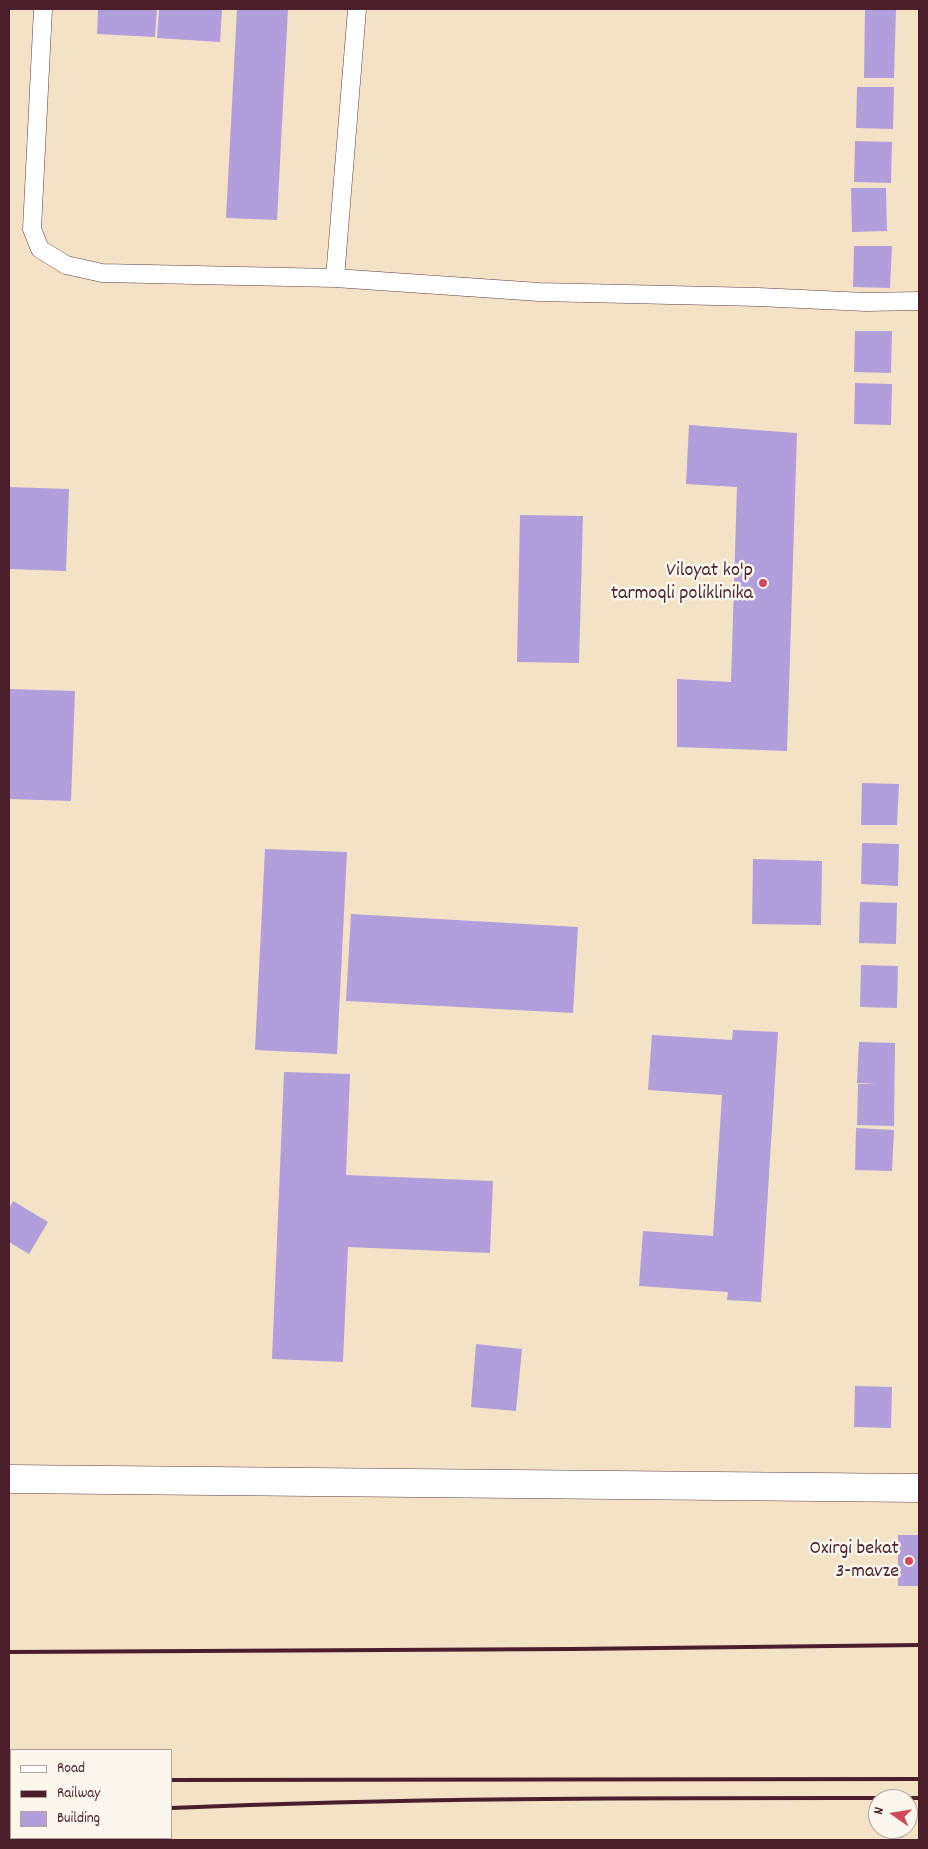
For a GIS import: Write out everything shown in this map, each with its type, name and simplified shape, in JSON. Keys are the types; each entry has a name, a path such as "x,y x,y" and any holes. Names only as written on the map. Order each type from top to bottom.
{"street":[{"path":"9,1479 919,1488"}],"lane":[{"path":"43,9 32,228 40,249 66,266 102,273 335,278 539,292 758,297 866,302 919,301"},
{"path":"335,278 356,9"}],"building":[{"path":"98,9 157,9 155,37 97,34"},
{"path":"159,9 222,9 220,42 157,38"},
{"path":"237,9 288,9 277,220 226,218"},
{"path":"865,9 896,9 894,78 864,78"},
{"path":"857,87 894,87 893,129 856,128"},
{"path":"855,141 892,142 891,183 854,182"},
{"path":"851,188 886,188 887,231 852,232"},
{"path":"854,246 892,246 890,288 853,287"},
{"path":"855,331 892,331 891,373 854,372"},
{"path":"855,383 892,384 891,425 854,424"},
{"name":"Viloyat ko'p tarmoqli poliklinika","path":"689,425 797,433 787,751 677,747 677,679 731,682 737,487 686,484"},
{"path":"9,487 69,489 66,571 9,569"},
{"path":"520,515 583,516 579,663 517,662"},
{"path":"9,689 75,691 71,801 9,799"},
{"path":"862,783 899,784 897,825 861,825"},
{"path":"862,843 899,844 898,886 861,884"},
{"path":"265,849 347,852 337,1054 255,1050"},
{"path":"753,859 822,861 821,925 752,924"},
{"path":"860,902 897,903 896,944 859,943"},
{"path":"351,914 578,927 573,1013 346,1001"},
{"path":"861,965 898,966 897,1008 860,1007"},
{"path":"733,1030 778,1032 761,1302 727,1300 728,1292 639,1286 643,1231 713,1236 722,1095 648,1090 652,1035 732,1040"},
{"path":"859,1042 895,1043 894,1126 857,1125 858,1084 877,1084 857,1083"},
{"path":"284,1072 350,1074 346,1175 493,1181 490,1253 348,1247 343,1362 272,1359"},
{"path":"856,1128 894,1130 892,1171 855,1170"},
{"path":"13,1201 48,1222 29,1254 9,1242 9,1209"},
{"path":"476,1344 522,1349 516,1411 471,1407"},
{"path":"855,1386 892,1387 891,1428 854,1427"},
{"name":"Oxirgi bekat 3-mavze","path":"898,1535 919,1535 919,1586 898,1586"}],"railway":[{"path":"9,1652 919,1645"},
{"path":"172,1780 919,1779"},
{"path":"172,1808 452,1800 919,1798"}],"place":[{"name":"Viloyat ko'p tarmoqli poliklinika","path":"763,583"},
{"name":"Oxirgi bekat 3-mavze","path":"909,1561"}]}
